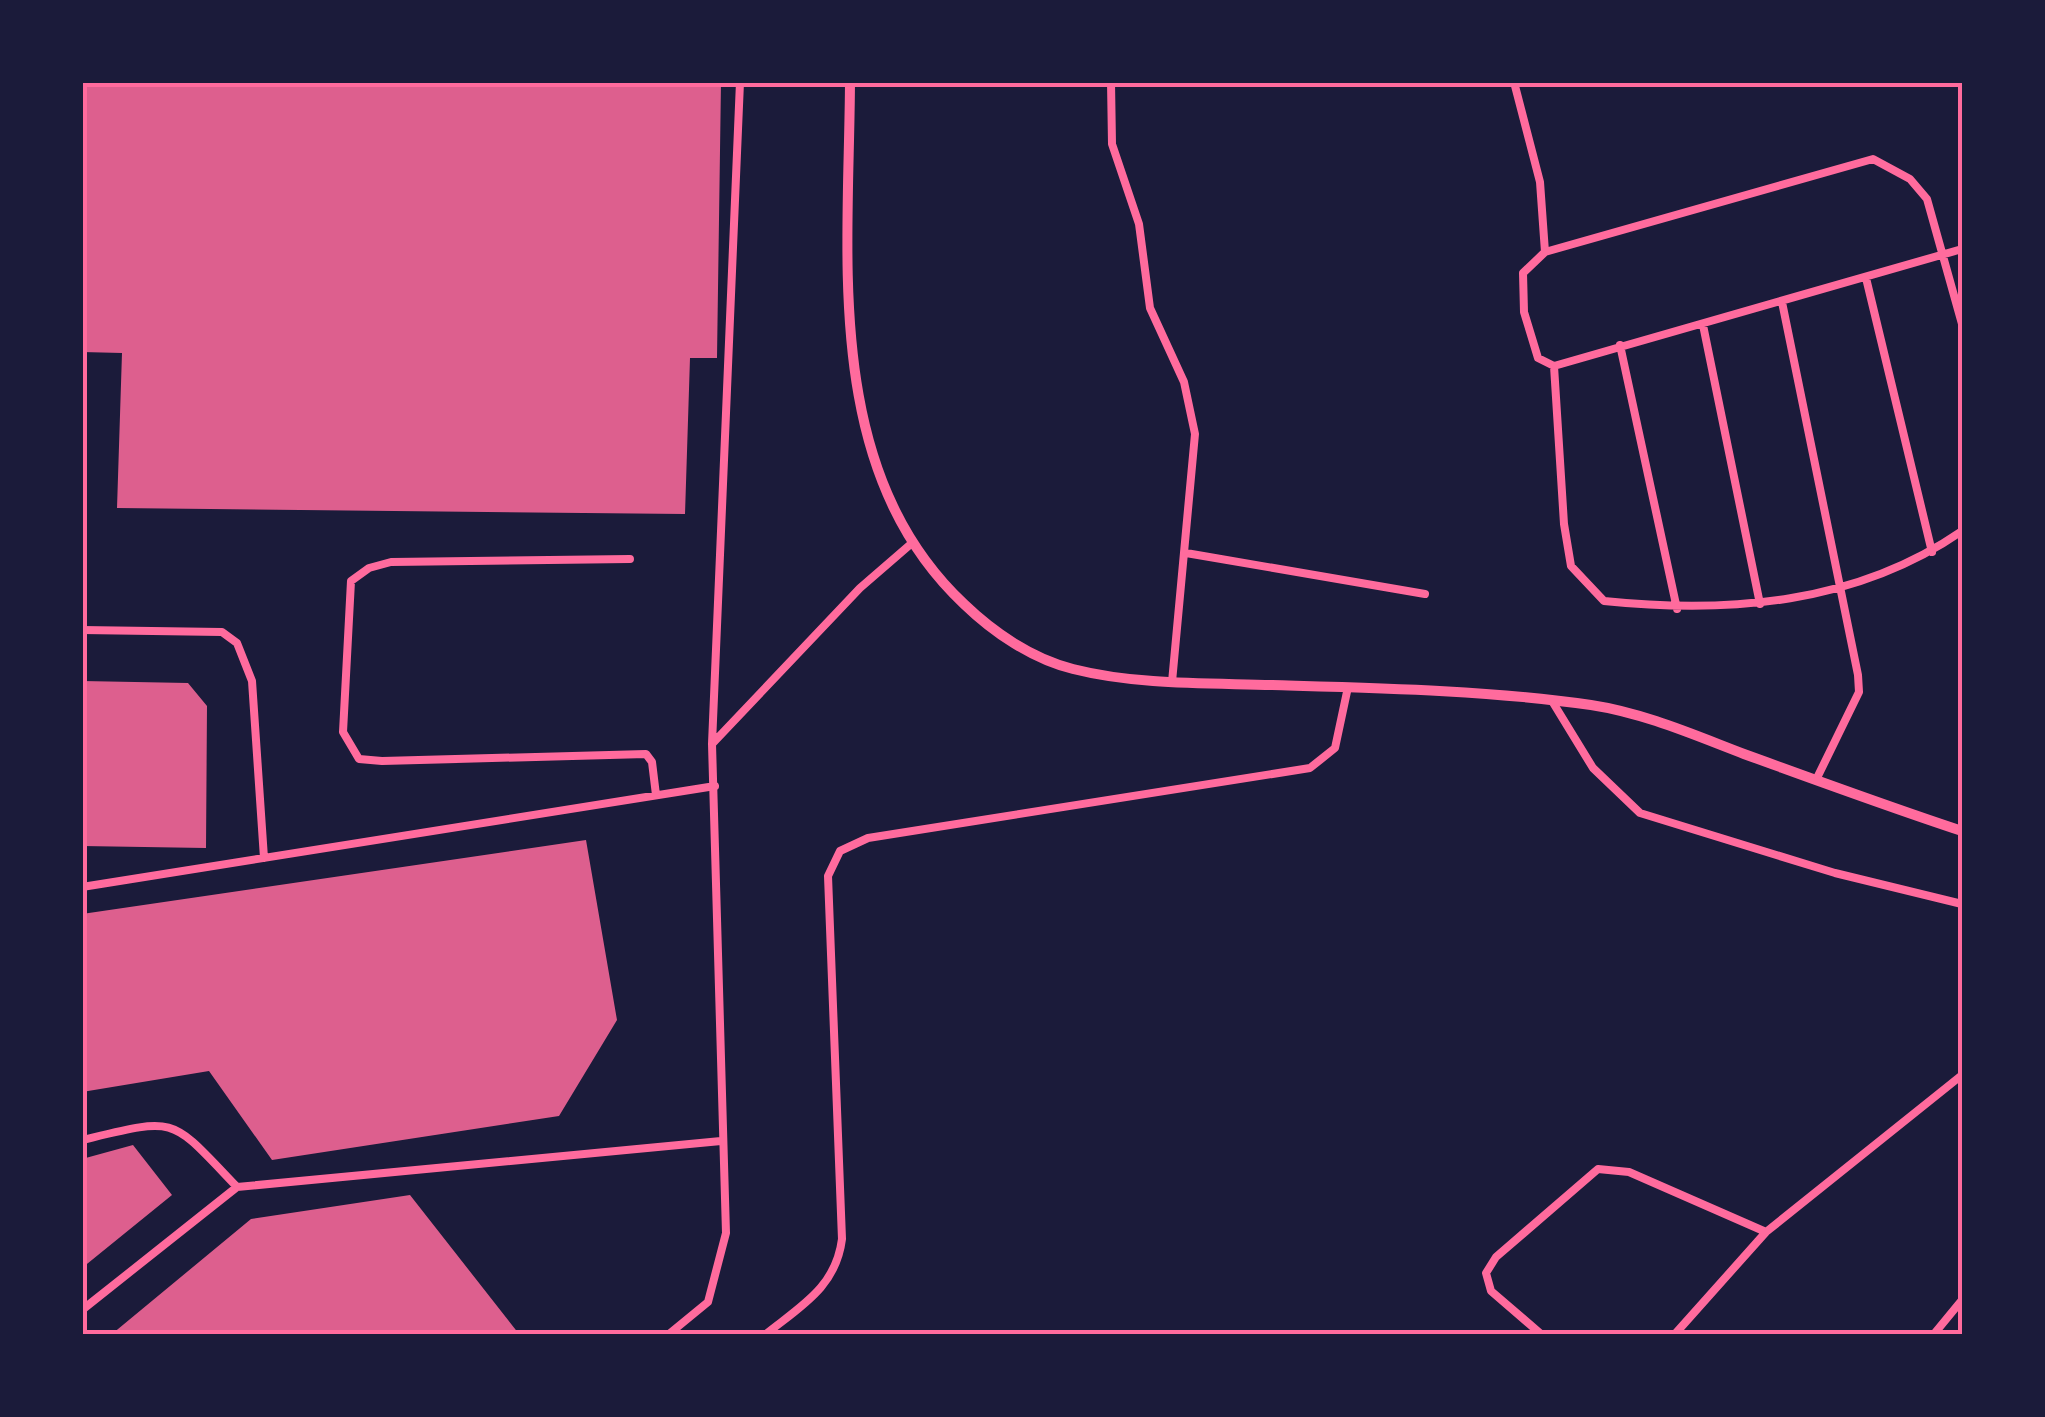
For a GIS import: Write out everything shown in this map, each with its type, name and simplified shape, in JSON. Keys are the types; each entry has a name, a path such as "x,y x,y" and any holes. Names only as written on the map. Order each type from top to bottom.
{"street":[{"path":"850,82 848,314 856,386 881,484 912,543 948,590 986,626 1026,650 1072,669 1172,682 1552,701 1650,719 1962,831"}],"lane":[{"path":"669,1334 708,1302 726,1233 712,744 740,82"},
{"path":"1111,82 1112,144 1139,224 1150,308 1184,382 1195,434 1172,682"},
{"path":"1514,82 1540,182 1545,252"},
{"path":"1962,249 1942,255 1866,278 1703,325 1620,345 1554,366 1538,358 1524,312 1523,273 1545,252 1873,159 1910,179 1928,199 1942,255 1962,324"},
{"path":"1866,278 1932,552"},
{"path":"1782,302 1842,590 1859,692 1816,780"},
{"path":"1703,325 1760,604"},
{"path":"1620,345 1677,608"},
{"path":"1554,366 1564,524 1571,566 1604,601 1677,608 1760,604 1842,590 1932,552 1962,531"},
{"path":"712,744 860,588 912,543"},
{"path":"1186,553 1425,594"},
{"path":"630,559 391,562 369,568 351,581 342,732 359,759 382,762 646,754 652,762 656,795"},
{"path":"82,630 222,632 237,643 252,682 264,858"},
{"path":"766,1334 826,1286 839,1266 842,1239 828,876 840,851 868,838 1310,768 1334,748 1348,688"},
{"path":"1552,701 1593,768 1640,813 1836,873 1962,904"},
{"path":"82,887 715,786"},
{"path":"1675,1334 1766,1232 1962,1075"},
{"path":"82,1140 156,1122 185,1132 238,1186"},
{"path":"82,1310 238,1186 721,1141"},
{"path":"1540,1334 1491,1291 1486,1273 1496,1257 1598,1169 1628,1172 1766,1232"},
{"path":"1934,1334 1962,1300"}],"building":[{"path":"82,82 721,82 717,358 690,358 685,514 117,508 122,353 82,352"},
{"path":"82,681 188,683 207,706 206,848 82,846"},
{"path":"586,840 617,1020 559,1116 272,1160 209,1071 82,1092 82,914"},
{"path":"133,1145 172,1195 82,1268 82,1159"},
{"path":"410,1195 519,1334 112,1334 251,1219"}]}
